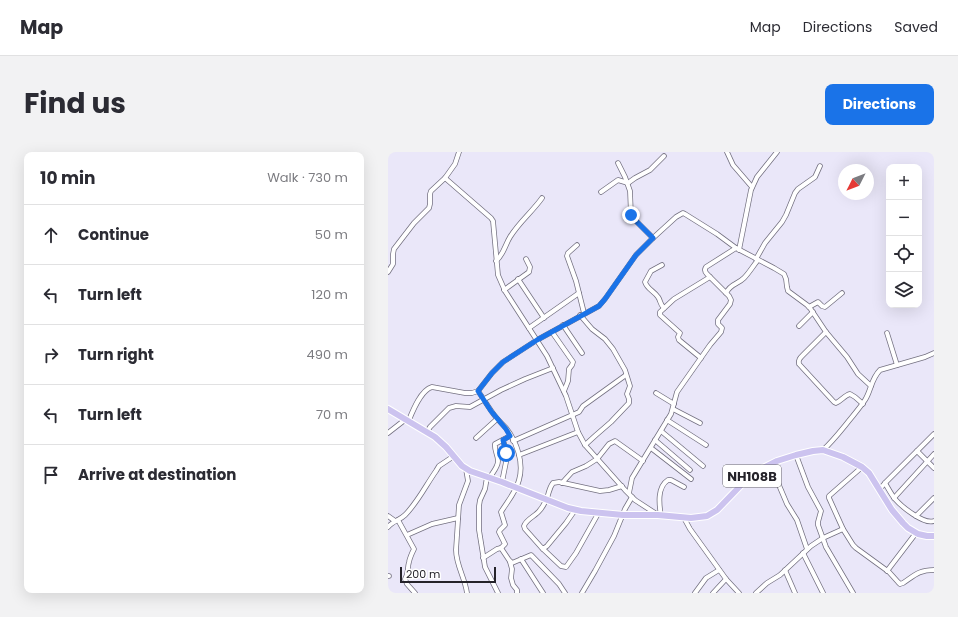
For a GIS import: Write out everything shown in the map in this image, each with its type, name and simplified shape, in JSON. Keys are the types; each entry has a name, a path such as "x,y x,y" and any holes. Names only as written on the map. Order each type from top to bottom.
{"highway":[{"name":"NH108B","path":"388,409 441,442 466,469 474,473 489,477 575,510 623,515 659,515 684,518 707,516 717,510 744,482 756,472 770,464 796,455 823,450 862,466 869,473 897,517 908,528 922,535 934,536"}],"street":[{"path":"388,272 393,264 394,249 414,223 429,208 430,194 445,178 455,164 459,152"},
{"path":"727,152 733,165 752,187"},
{"path":"582,593 614,536 630,495 632,478 673,409 677,392 722,330 717,322 730,304 731,300 705,272 705,269 737,249 752,187 757,177 777,152"},
{"path":"628,183 650,170 664,156"},
{"path":"618,163 628,183 631,198 631,215 653,238"},
{"path":"726,293 732,285 738,283 745,277 757,259 765,243 782,222 795,193 798,189 815,177 820,166"},
{"path":"445,178 491,218 493,222 496,261 500,281 504,290 547,356 564,391 578,432 585,445 630,495 638,502 659,515"},
{"path":"601,192 618,180 628,183"},
{"path":"496,261 503,254 511,236 524,218 542,198"},
{"path":"388,433 407,420 427,389 432,387 465,394 478,391 497,367 503,362 537,340 596,307 602,302 636,255 676,217 683,213 717,234 737,249 784,274 788,290 810,307 826,332 845,354 858,374 871,386"},
{"path":"577,245 567,254 574,272 582,314 592,329 608,342 623,367 630,386 627,394 630,401 611,422 585,445"},
{"path":"504,290 529,272 530,267 526,259"},
{"path":"662,265 651,271 645,282 647,287 659,298 660,304 664,308"},
{"path":"701,358 679,340 678,337 680,333 660,315 660,311 678,296 710,277"},
{"path":"518,279 544,318"},
{"path":"810,307 818,302 825,307 842,293"},
{"path":"529,328 579,294"},
{"path":"799,326 813,312"},
{"path":"563,325 582,352"},
{"path":"552,332 573,362 569,369 568,381 564,391"},
{"path":"826,332 799,359 799,364 834,402 836,403 850,394 863,404"},
{"path":"887,334 897,365"},
{"path":"823,450 834,440 863,404 876,375 880,370 934,353"},
{"path":"427,432 428,428 449,408 456,406 470,407 524,379 552,368"},
{"path":"498,593 488,575 483,558 479,530 480,500 489,477 496,468 498,462 494,446 503,440 573,415 626,375"},
{"path":"478,391 512,438 519,455 520,466 520,474 516,488 501,512 505,526 499,532 506,544 483,558"},
{"path":"656,393 674,404"},
{"path":"673,409 700,423"},
{"path":"476,438 497,419"},
{"path":"667,420 706,445"},
{"path":"661,431 703,466"},
{"path":"519,455 578,432"},
{"path":"879,490 934,434"},
{"path":"502,482 507,457 503,440"},
{"path":"655,440 690,470"},
{"path":"562,483 572,472 597,459 610,444 615,441 643,460"},
{"path":"651,448 691,479"},
{"path":"917,451 934,468"},
{"path":"894,498 934,454"},
{"path":"796,455 808,488 821,511 818,522 828,551 853,593"},
{"path":"388,527 407,514 439,466 454,456"},
{"path":"770,464 787,504 797,520 807,549"},
{"path":"862,466 829,496 843,529 856,548 887,571 900,584 919,572 934,570"},
{"path":"466,469 467,483 459,502 456,556 467,593"},
{"path":"659,515 659,495 665,481 671,480 684,487"},
{"path":"599,512 581,544 566,566 561,566 543,549 525,529 524,524 538,514 547,500 553,483 562,483 600,491 622,486"},
{"path":"885,483 894,498 901,505 916,516 929,522 934,521"},
{"path":"916,516 934,498"},
{"path":"543,549 562,528 575,510"},
{"path":"388,516 396,521 414,549 409,562 409,572 405,579 415,593"},
{"path":"407,536 432,524 458,518"},
{"path":"684,518 719,570 738,593"},
{"path":"756,593 785,570 807,549 823,538 843,529"},
{"path":"887,571 916,533"},
{"path":"501,548 510,562 512,569 511,578 517,593"},
{"path":"803,553 823,593"},
{"path":"510,562 515,562 529,555 533,556 559,584 565,593"},
{"path":"521,559 543,593"},
{"path":"695,593 706,578 719,570"},
{"path":"785,570 795,593"},
{"path":"713,593 726,579"}],"route":[{"path":"506,453 503,440 510,436 478,391 497,367 503,362 537,340 599,306 631,261 653,238 631,215"}]}
